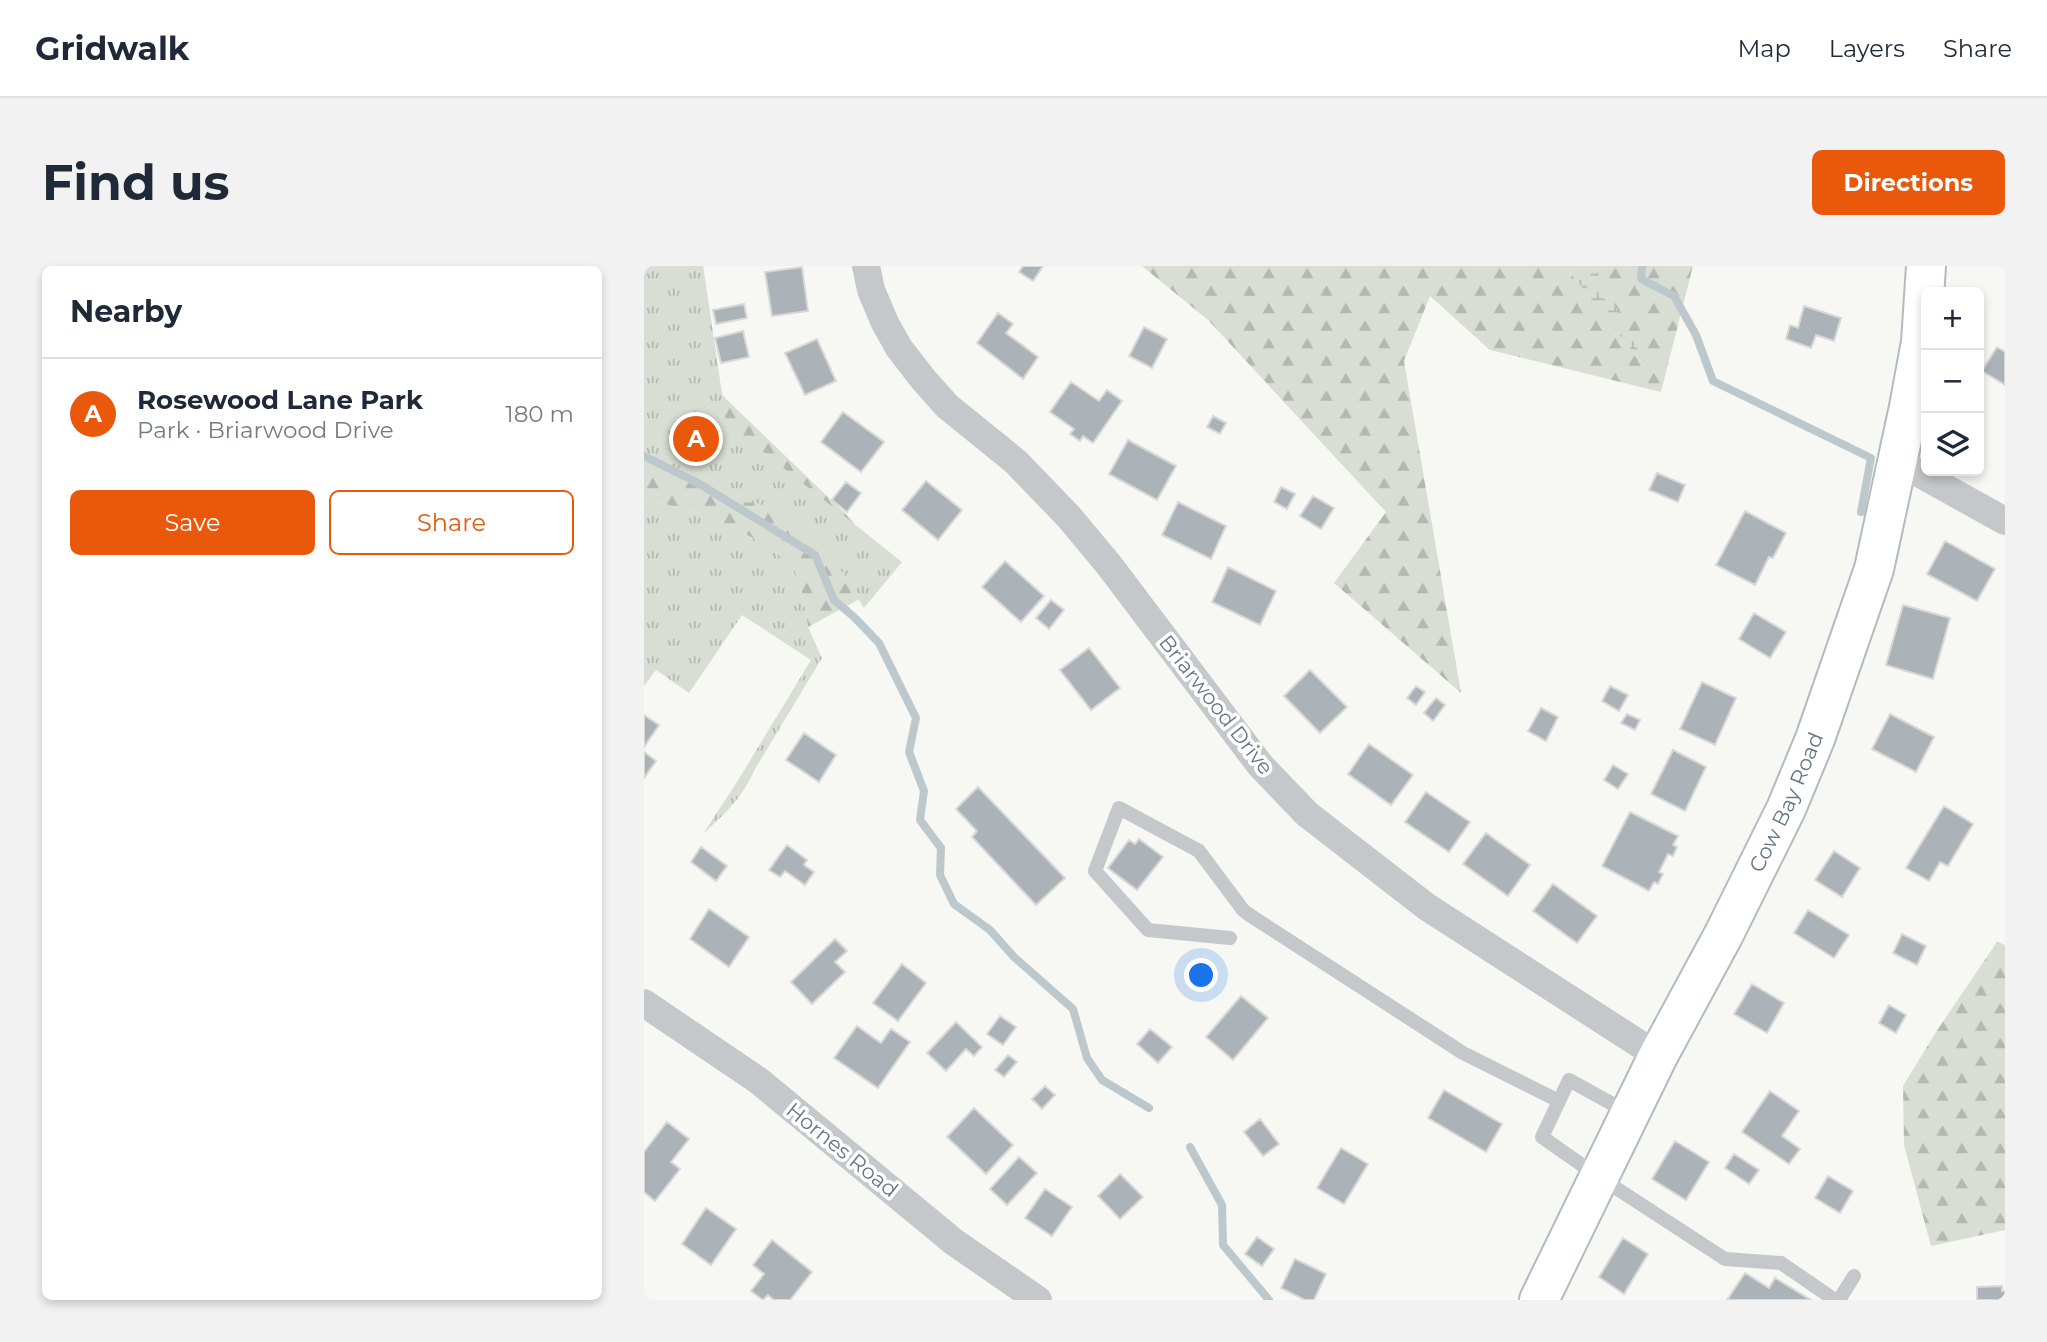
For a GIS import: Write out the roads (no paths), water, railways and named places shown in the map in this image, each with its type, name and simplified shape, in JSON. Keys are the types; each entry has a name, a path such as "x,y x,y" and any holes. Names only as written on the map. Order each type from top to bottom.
{"main road":[{"name":"Cow Bay Road","path":"1539,1300 1658,1056 1724,934 1786,809 1815,739 1874,569 1921,342 1926,266"}],"street":[{"name":"Briarwood Drive","path":"866,266 871,290 885,323 899,348 923,379 947,406 1016,462 1069,517 1109,565 1259,765 1307,814 1427,907 1658,1056"},
{"path":"1897,461 2005,521"},
{"name":"Hornes Road","path":"644,1003 758,1081 954,1242 1038,1300"}],"lane":[{"path":"1230,938 1148,930 1095,872 1119,808 1199,851 1243,911 1463,1053 1559,1101"},
{"path":"1630,1114 1569,1080 1542,1137 1725,1259 1781,1263 1837,1300 1854,1276"}],"waterway":[{"path":"1642,266 1641,279 1674,296 1696,335 1713,381 1871,458 1861,512"},
{"path":"644,456 698,483 815,555 834,600 879,643 916,718 909,752 924,791 920,820 941,848 940,875 954,904 990,930 1014,957 1073,1009 1087,1058 1102,1080 1149,1108"},
{"path":"1190,1147 1222,1205 1223,1245 1269,1300"}],"place":[{"name":"Rosewood Lane Park","path":"696,439"}]}
